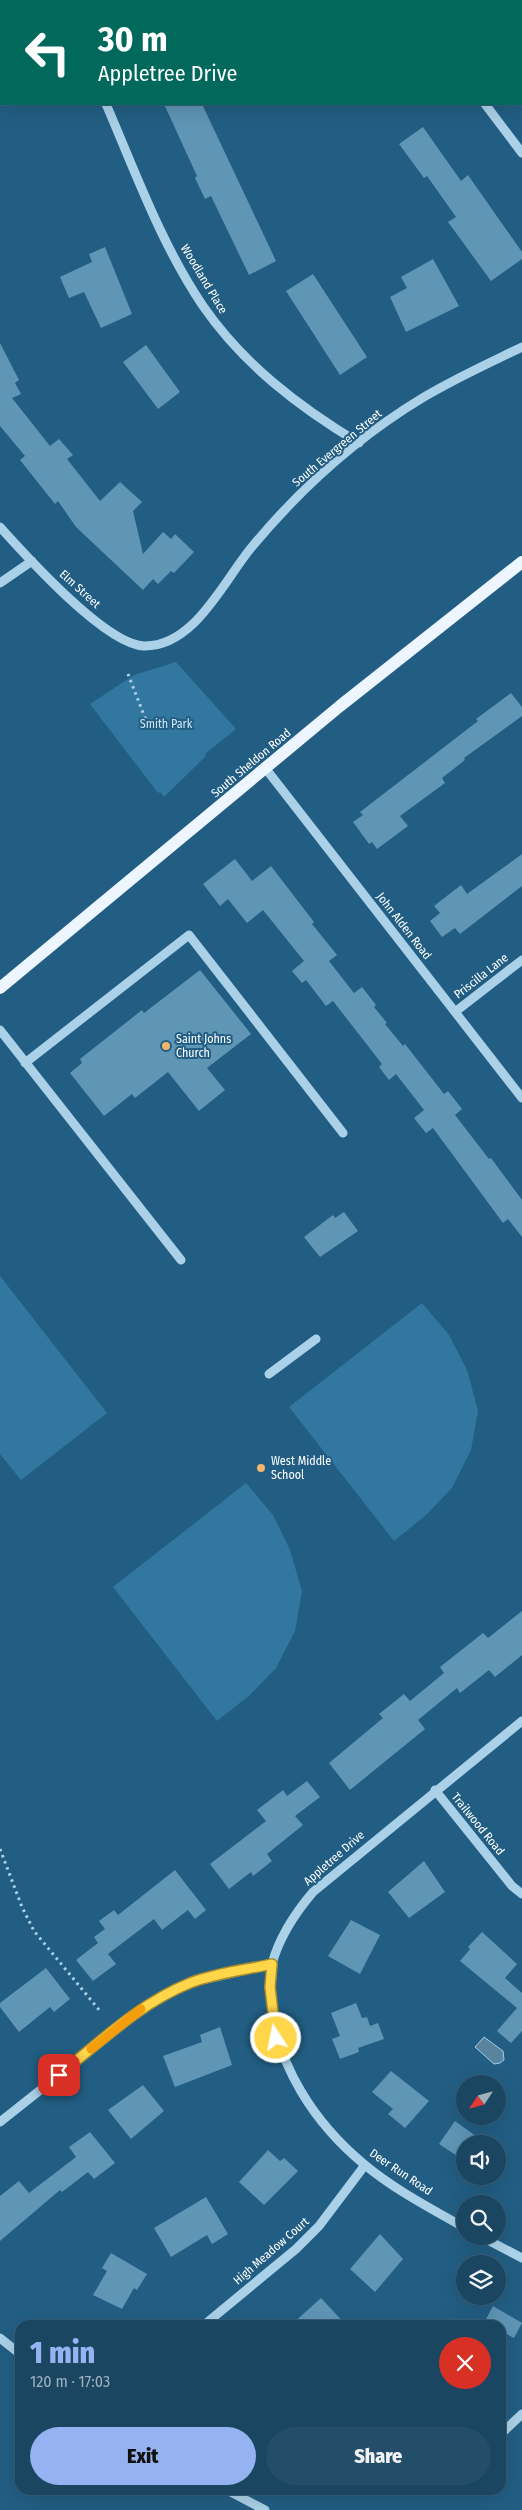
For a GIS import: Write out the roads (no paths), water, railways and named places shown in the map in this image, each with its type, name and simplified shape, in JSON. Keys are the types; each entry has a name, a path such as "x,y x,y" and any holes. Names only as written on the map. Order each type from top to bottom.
{"main road":[{"name":"South Sheldon Road","path":"0,988 340,706 522,562"}],"street":[{"name":"Woodland Place","path":"106,105 159,226 185,276 207,311 237,347 280,389 330,425 359,443"},
{"path":"486,105 522,152"},
{"name":"South Evergreen Street","path":"157,645 181,636 192,626 251,548 287,508 359,443 423,398 468,372 522,347"},
{"name":"Elm Street","path":"0,527 66,596 115,636 128,643 143,646 157,645"},
{"path":"0,583 32,561"},
{"name":"John Alden Road","path":"266,769 522,1098"},
{"path":"26,1063 189,935 343,1133"},
{"name":"Priscilla Lane","path":"455,1012 522,960"},
{"path":"0,1030 181,1260"},
{"path":"269,1374 316,1339"},
{"name":"Appletree Drive","path":"272,1964 289,1925 313,1892 435,1790 522,1721"},
{"name":"Trailwood Road","path":"435,1790 512,1886 522,1894"},
{"path":"0,2122 150,2003 193,1982 272,1964"},
{"name":"Deer Run Road","path":"272,1964 270,1987 276,2038 286,2064 306,2101 325,2125 366,2166 456,2222"},
{"name":"High Meadow Court","path":"210,2320 296,2249 319,2226 366,2166"},
{"path":"497,2245 522,2258"},
{"path":"0,2338 15,2350"},
{"path":"506,2429 522,2414"},
{"path":"236,2495 265,2510"}],"place":[{"name":"Saint Johns Church","path":"166,1046"},
{"name":"West Middle School","path":"261,1468"}],"park label":[{"name":"Smith Park","path":"166,724"}]}
